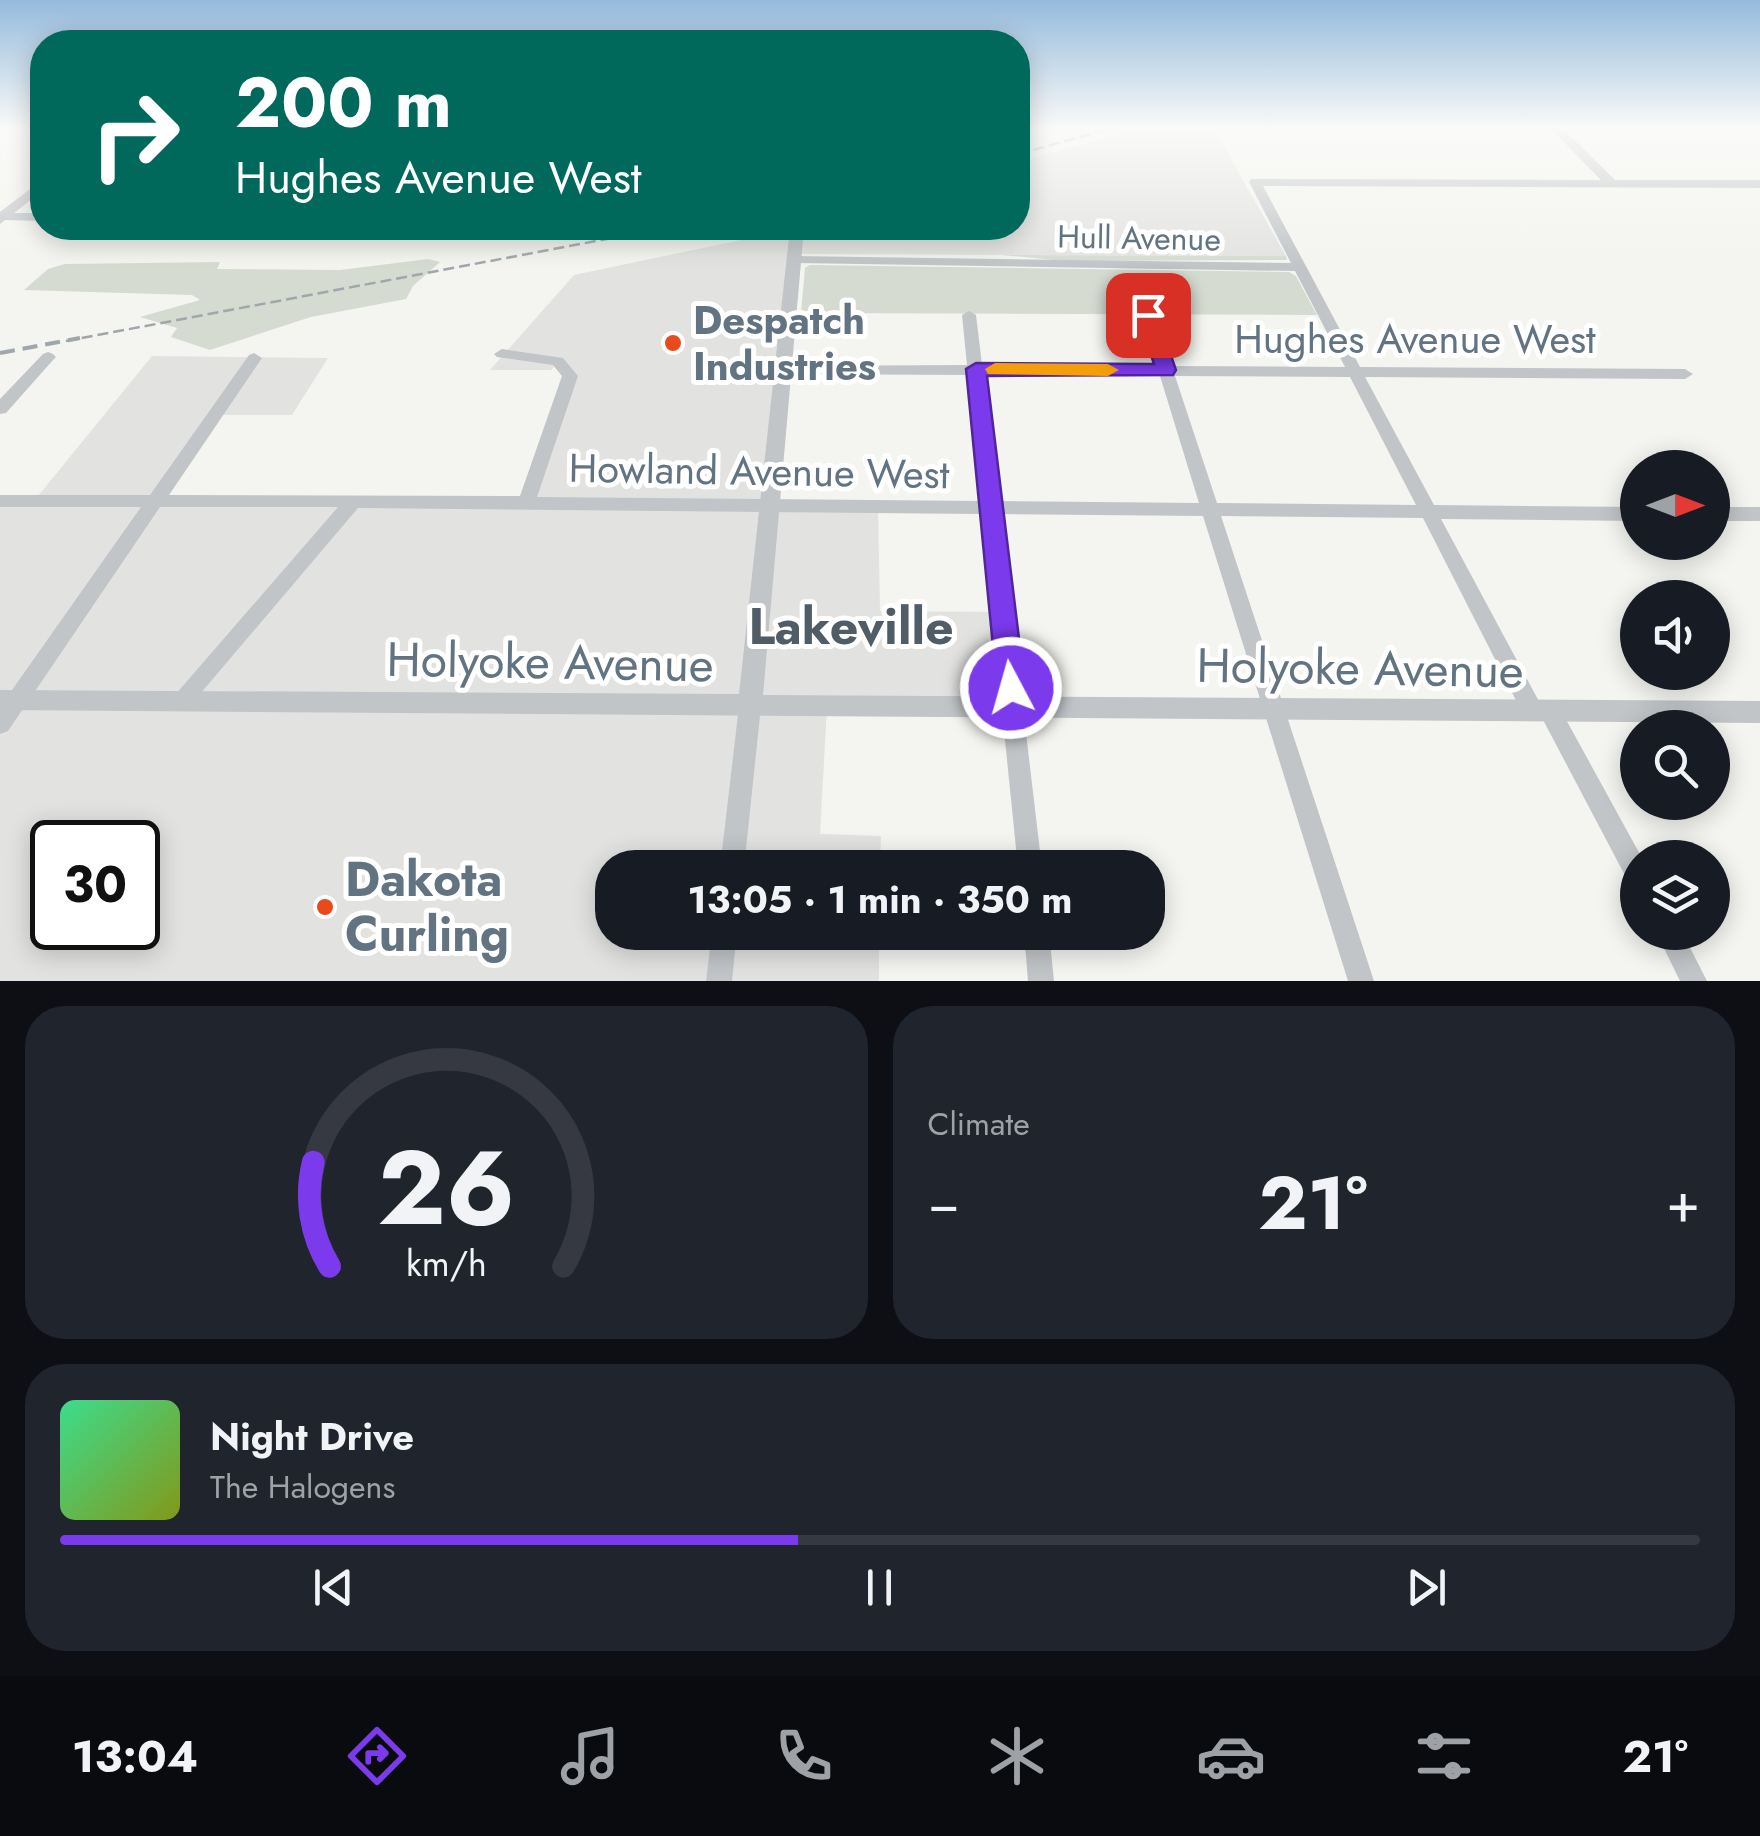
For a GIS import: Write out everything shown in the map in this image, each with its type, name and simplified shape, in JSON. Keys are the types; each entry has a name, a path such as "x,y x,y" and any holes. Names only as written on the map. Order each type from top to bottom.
{"street":[{"path":"1602,175 1611,183"},
{"path":"1620,845 1428,512 1255,182 1760,184"},
{"path":"2,218 30,194"},
{"path":"2,218 30,217"},
{"path":"734,850 797,240"},
{"name":"Hull Avenue","path":"797,259 1300,267"},
{"path":"969,314 1028,850"},
{"path":"1148,315 1361,981"},
{"path":"502,354 558,362 570,376 526,504"},
{"path":"0,409 48,358"},
{"path":"0,724 8,700 156,501 254,358"},
{"name":"Hughes Avenue West","path":"784,369 1685,374"},
{"name":"Howland Avenue West","path":"0,502 1620,514"},
{"path":"182,701 353,502"},
{"path":"1730,514 1760,514"},
{"name":"Holyoke Avenue","path":"8,700 1760,712"},
{"path":"719,981 723,950"},
{"path":"1038,950 1042,981"},
{"path":"1678,950 1694,981"}],"shaded area":[{"path":"1030,175 1240,175 1286,256 797,254 770,506 878,508 880,611 1003,612 1013,708 827,707 820,834 881,836 881,850 595,850 595,950 879,950 879,981 0,981 0,501 34,501 152,356 328,358 292,415 214,415 156,500 526,504 569,388 559,362 551,370 490,370 574,275 741,240 1030,240"},
{"path":"1002,255 1286,256 1287,260 1065,261"},
{"path":"428,259 440,262 413,286 406,299 311,317 210,350 171,337 177,328 140,317 200,300 192,295 24,290 48,269 65,264 220,262 217,269 340,270"},
{"path":"810,265 1289,272 1296,276 1317,315 801,313 805,268"}],"railway":[{"path":"66,341 601,240"},
{"path":"0,353 80,338"}],"slow traffic":[{"path":"995,369 1108,370"}],"place":[{"name":"Despatch Industries","path":"673,343"},
{"name":"Dakota Curling","path":"325,907"}],"district":[{"name":"Lakeville","path":"851,626"}],"route":[{"path":"1011,688 976,369 1166,370 1148,315"}]}
